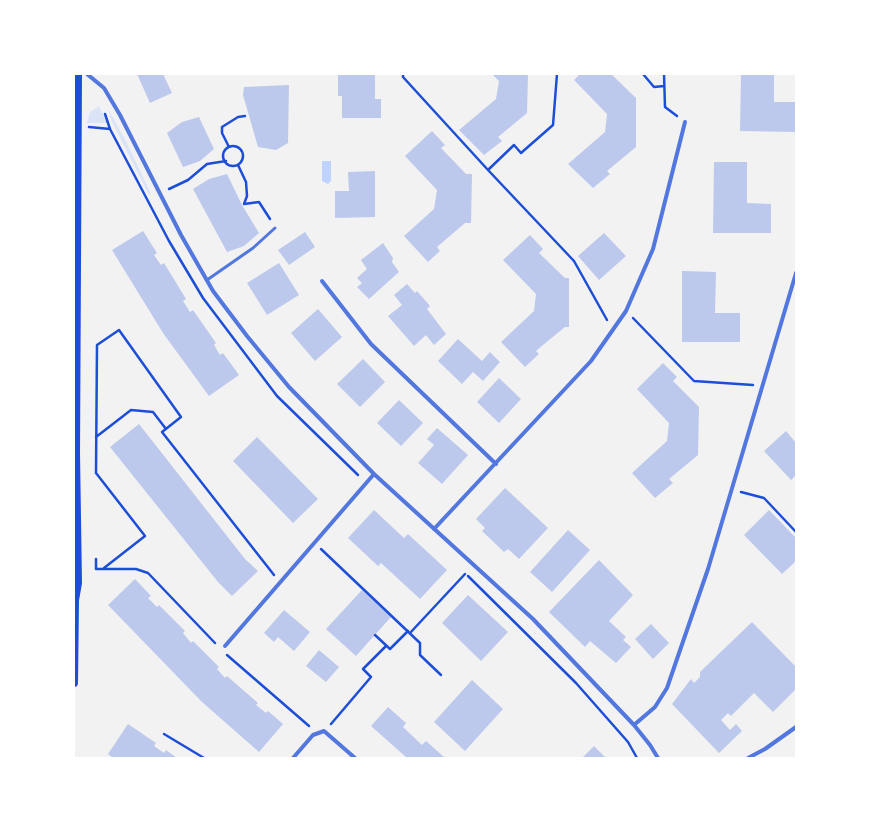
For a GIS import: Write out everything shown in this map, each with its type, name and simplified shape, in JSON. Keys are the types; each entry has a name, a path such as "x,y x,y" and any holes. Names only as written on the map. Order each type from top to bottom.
{"main road":[{"path":"74,683 75,600 78,583 75,525 78,74"}],"street":[{"path":"87,74 104,88 181,235 207,280 247,336 289,387 374,474 533,619 634,725 658,758"},
{"path":"434,529 591,361 614,331 626,311 653,249 685,122"},
{"path":"634,725 655,707 667,688 708,569 761,386 796,274"},
{"path":"322,281 371,344 496,464"},
{"path":"225,646 374,474"},
{"path":"748,758 765,749 796,727"},
{"path":"293,758 313,735 324,731 355,758"}],"lane":[{"path":"207,280 254,248 275,228"}],"path":[{"path":"403,74 403,77 488,170 574,261 614,331"},
{"path":"488,170 514,145 521,153 553,125 557,74"},
{"path":"643,74 654,87 664,86"},
{"path":"664,74 665,107 685,122"},
{"path":"86,126 110,129 104,108"},
{"path":"229,147 222,133 222,127 238,117 245,116"},
{"path":"229,147 224,152 224,158 230,165 238,165"},
{"path":"229,147 239,148 243,153 242,160 238,165"},
{"path":"160,194 188,180 207,164 226,161"},
{"path":"238,165 246,182 247,196 244,204 259,202 275,228"},
{"path":"626,311 694,381 761,386"},
{"path":"104,568 145,536 96,473 97,345 119,330 182,417 162,432 280,582"},
{"path":"96,437 131,410 153,412 166,429"},
{"path":"308,434 312,431"},
{"path":"731,489 764,498 796,532"},
{"path":"314,543 420,643 420,655 441,675"},
{"path":"96,559 96,569 136,569 148,573 216,644"},
{"path":"375,635 390,650 465,574"},
{"path":"324,731 371,677 363,670 386,646"},
{"path":"226,654 309,726 313,735"},
{"path":"164,734 204,758"}],"shaded area":[{"path":"99,106 107,123 87,123 90,112"},
{"path":"108,109 126,141 151,194 149,195 112,122"}],"water":[{"path":"322,161 331,161 331,181 328,184 322,181"}],"building":[{"path":"137,74 163,74 172,93 150,103"},
{"path":"338,74 375,74 375,99 381,99 381,118 342,118 342,96 338,96"},
{"path":"492,74 528,74 527,113 498,137 502,141 484,155 459,130 496,99 499,81"},
{"path":"580,74 611,74 636,98 636,147 607,171 610,174 593,188 568,164 605,132 607,114 574,80"},
{"path":"741,74 774,74 774,102 796,102 796,132 740,131"},
{"path":"289,85 288,143 276,150 258,147 243,95 244,87"},
{"path":"199,117 214,149 200,161 183,167 167,133 182,122"},
{"path":"432,131 445,145 441,148 466,174 472,174 471,223 465,223 437,247 440,251 428,262 404,236 434,209 437,190 405,156"},
{"path":"714,162 747,162 747,203 771,204 771,233 713,233"},
{"path":"375,171 375,217 335,218 335,191 349,191 348,172"},
{"path":"227,174 242,205 259,233 244,246 227,252 193,189 209,179"},
{"path":"143,231 157,253 154,255 161,265 164,263 186,299 183,301 190,312 193,310 216,343 214,345 220,355 223,353 239,375 209,396 163,333 112,250"},
{"path":"305,232 315,247 289,265 278,250"},
{"path":"604,233 626,256 599,280 578,256"},
{"path":"530,235 543,249 539,253 565,278 569,278 569,327 565,327 536,351 539,354 525,367 501,342 534,311 536,294 503,260"},
{"path":"383,243 393,258 392,262 399,272 369,299 357,287 362,283 357,278 367,269 361,260"},
{"path":"279,263 299,295 267,315 247,283"},
{"path":"682,271 716,272 715,313 740,313 740,342 682,342"},
{"path":"407,284 415,293 417,291 430,306 427,309 446,334 434,345 426,335 414,346 388,316 402,305 394,295"},
{"path":"318,309 342,337 315,361 291,333"},
{"path":"458,339 482,361 490,352 500,362 483,381 473,372 462,384 438,361"},
{"path":"363,359 385,382 360,407 337,384"},
{"path":"663,363 677,377 673,381 699,407 698,455 669,479 673,483 655,498 632,473 667,441 669,423 637,389"},
{"path":"499,378 521,399 499,423 477,402"},
{"path":"399,400 423,423 401,446 377,423"},
{"path":"139,424 245,559 258,571 232,596 218,582 110,447"},
{"path":"437,428 468,455 442,484 418,463 434,445 427,439"},
{"path":"786,431 796,443 796,475 791,480 764,451"},
{"path":"257,437 318,499 293,523 233,461"},
{"path":"505,488 548,528 519,559 508,549 504,552 482,531 485,528 476,519"},
{"path":"374,510 404,538 408,534 447,570 420,599 381,563 378,566 348,538"},
{"path":"769,510 796,538 796,561 782,574 744,535"},
{"path":"568,530 590,550 552,592 530,572"},
{"path":"599,560 633,595 609,621 626,637 623,640 631,647 616,663 590,641 585,647 549,612"},
{"path":"135,579 151,596 148,598 157,607 159,605 185,631 183,633 191,643 193,641 219,667 217,669 225,678 227,676 258,703 256,705 266,713 268,711 283,724 259,752 202,702 108,605"},
{"path":"362,590 391,617 356,656 326,629"},
{"path":"468,595 508,632 481,661 442,623"},
{"path":"284,610 310,632 294,651 278,637 274,642 264,633"},
{"path":"752,622 796,667 796,689 773,712 754,693 731,716 728,713 721,720 730,730 736,724 742,731 719,753 672,704 691,679 694,683 700,677 700,672"},
{"path":"651,624 669,643 653,659 635,639"},
{"path":"319,650 339,667 326,682 306,666"},
{"path":"472,680 503,709 465,751 434,722"},
{"path":"388,707 406,723 403,727 422,745 426,741 445,758 407,758 371,726"},
{"path":"128,724 156,743 154,746 164,753 166,750 177,758 113,758 108,754"},
{"path":"594,746 606,758 583,757"}]}
